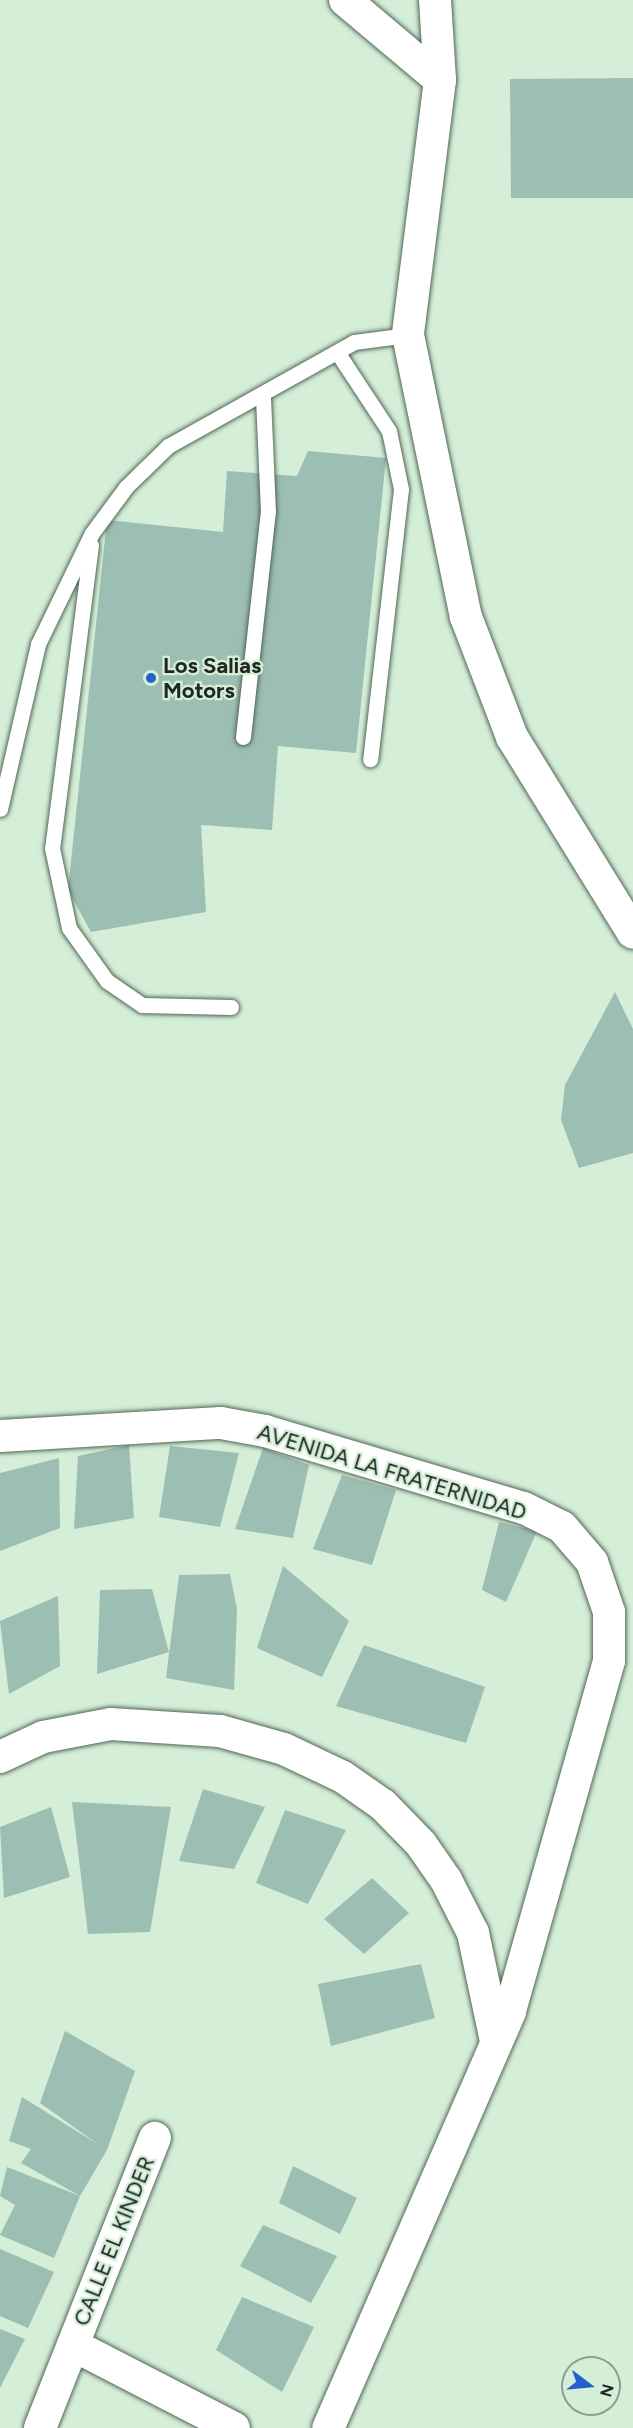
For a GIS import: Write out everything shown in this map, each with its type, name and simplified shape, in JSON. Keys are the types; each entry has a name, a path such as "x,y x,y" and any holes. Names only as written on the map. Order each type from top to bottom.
{"street":[{"path":"345,0 440,80"},
{"path":"435,0 440,80 431,122 408,335 465,617 512,738 633,933"},
{"name":"AVENIDA LA FRATERNIDAD","path":"0,1436 221,1424 265,1431 524,1508 562,1527 592,1562 609,1612 609,1661 510,2012 328,2428"},
{"path":"0,1757 43,1737 111,1724 220,1731 284,1749 343,1777 383,1805 422,1844 446,1880 473,1933 496,2041"},
{"name":"CALLE EL KINDER","path":"40,2428 154,2138"},
{"name":"CALLE EL KINDER","path":"73,2345 234,2428"}],"lane":[{"path":"0,809 38,644 92,533 126,488 168,446 262,398 354,342 408,335"},
{"path":"337,352 389,431 401,489 370,759"},
{"path":"243,737 268,512 262,398"},
{"path":"92,533 52,848 69,928 107,981 142,1005 231,1007"}],"building":[{"path":"633,78 633,198 511,198 510,79"},
{"path":"308,451 386,458 356,753 278,746 272,830 201,825 206,912 91,932 68,890 107,520 223,532 227,471 297,476"},
{"path":"615,992 633,1029 633,1153 579,1168 561,1120 565,1085"},
{"path":"129,1445 134,1518 74,1529 78,1456"},
{"path":"170,1446 239,1453 220,1527 159,1517"},
{"path":"263,1448 309,1465 293,1538 235,1529"},
{"path":"59,1458 60,1528 0,1551 0,1473"},
{"path":"342,1475 396,1490 372,1565 313,1549"},
{"path":"499,1522 537,1531 506,1602 482,1590"},
{"path":"283,1566 349,1621 322,1677 257,1648"},
{"path":"230,1574 237,1609 234,1690 166,1678 179,1575"},
{"path":"152,1589 169,1652 97,1674 100,1590"},
{"path":"58,1596 60,1666 9,1694 0,1621"},
{"path":"364,1645 485,1687 466,1743 336,1706"},
{"path":"203,1789 265,1807 234,1869 179,1861"},
{"path":"72,1802 171,1807 150,1932 88,1934"},
{"path":"51,1807 70,1877 4,1898 0,1827"},
{"path":"285,1810 346,1830 308,1904 256,1883"},
{"path":"372,1878 409,1913 364,1954 324,1919"},
{"path":"421,1964 435,2018 331,2046 318,1984"},
{"path":"65,2031 135,2071 107,2150 80,2196 21,2163 31,2149 9,2141 22,2097 99,2145 40,2103"},
{"path":"293,2166 357,2198 340,2234 279,2203"},
{"path":"7,2167 80,2196 54,2258 0,2235 15,2205 0,2196"},
{"path":"263,2225 337,2256 311,2303 240,2266"},
{"path":"0,2249 54,2272 28,2328 0,2316"},
{"path":"242,2297 314,2327 282,2392 216,2350"},
{"path":"0,2329 25,2339 0,2388"}],"place":[{"name":"Los Salias Motors","path":"151,678"}]}
